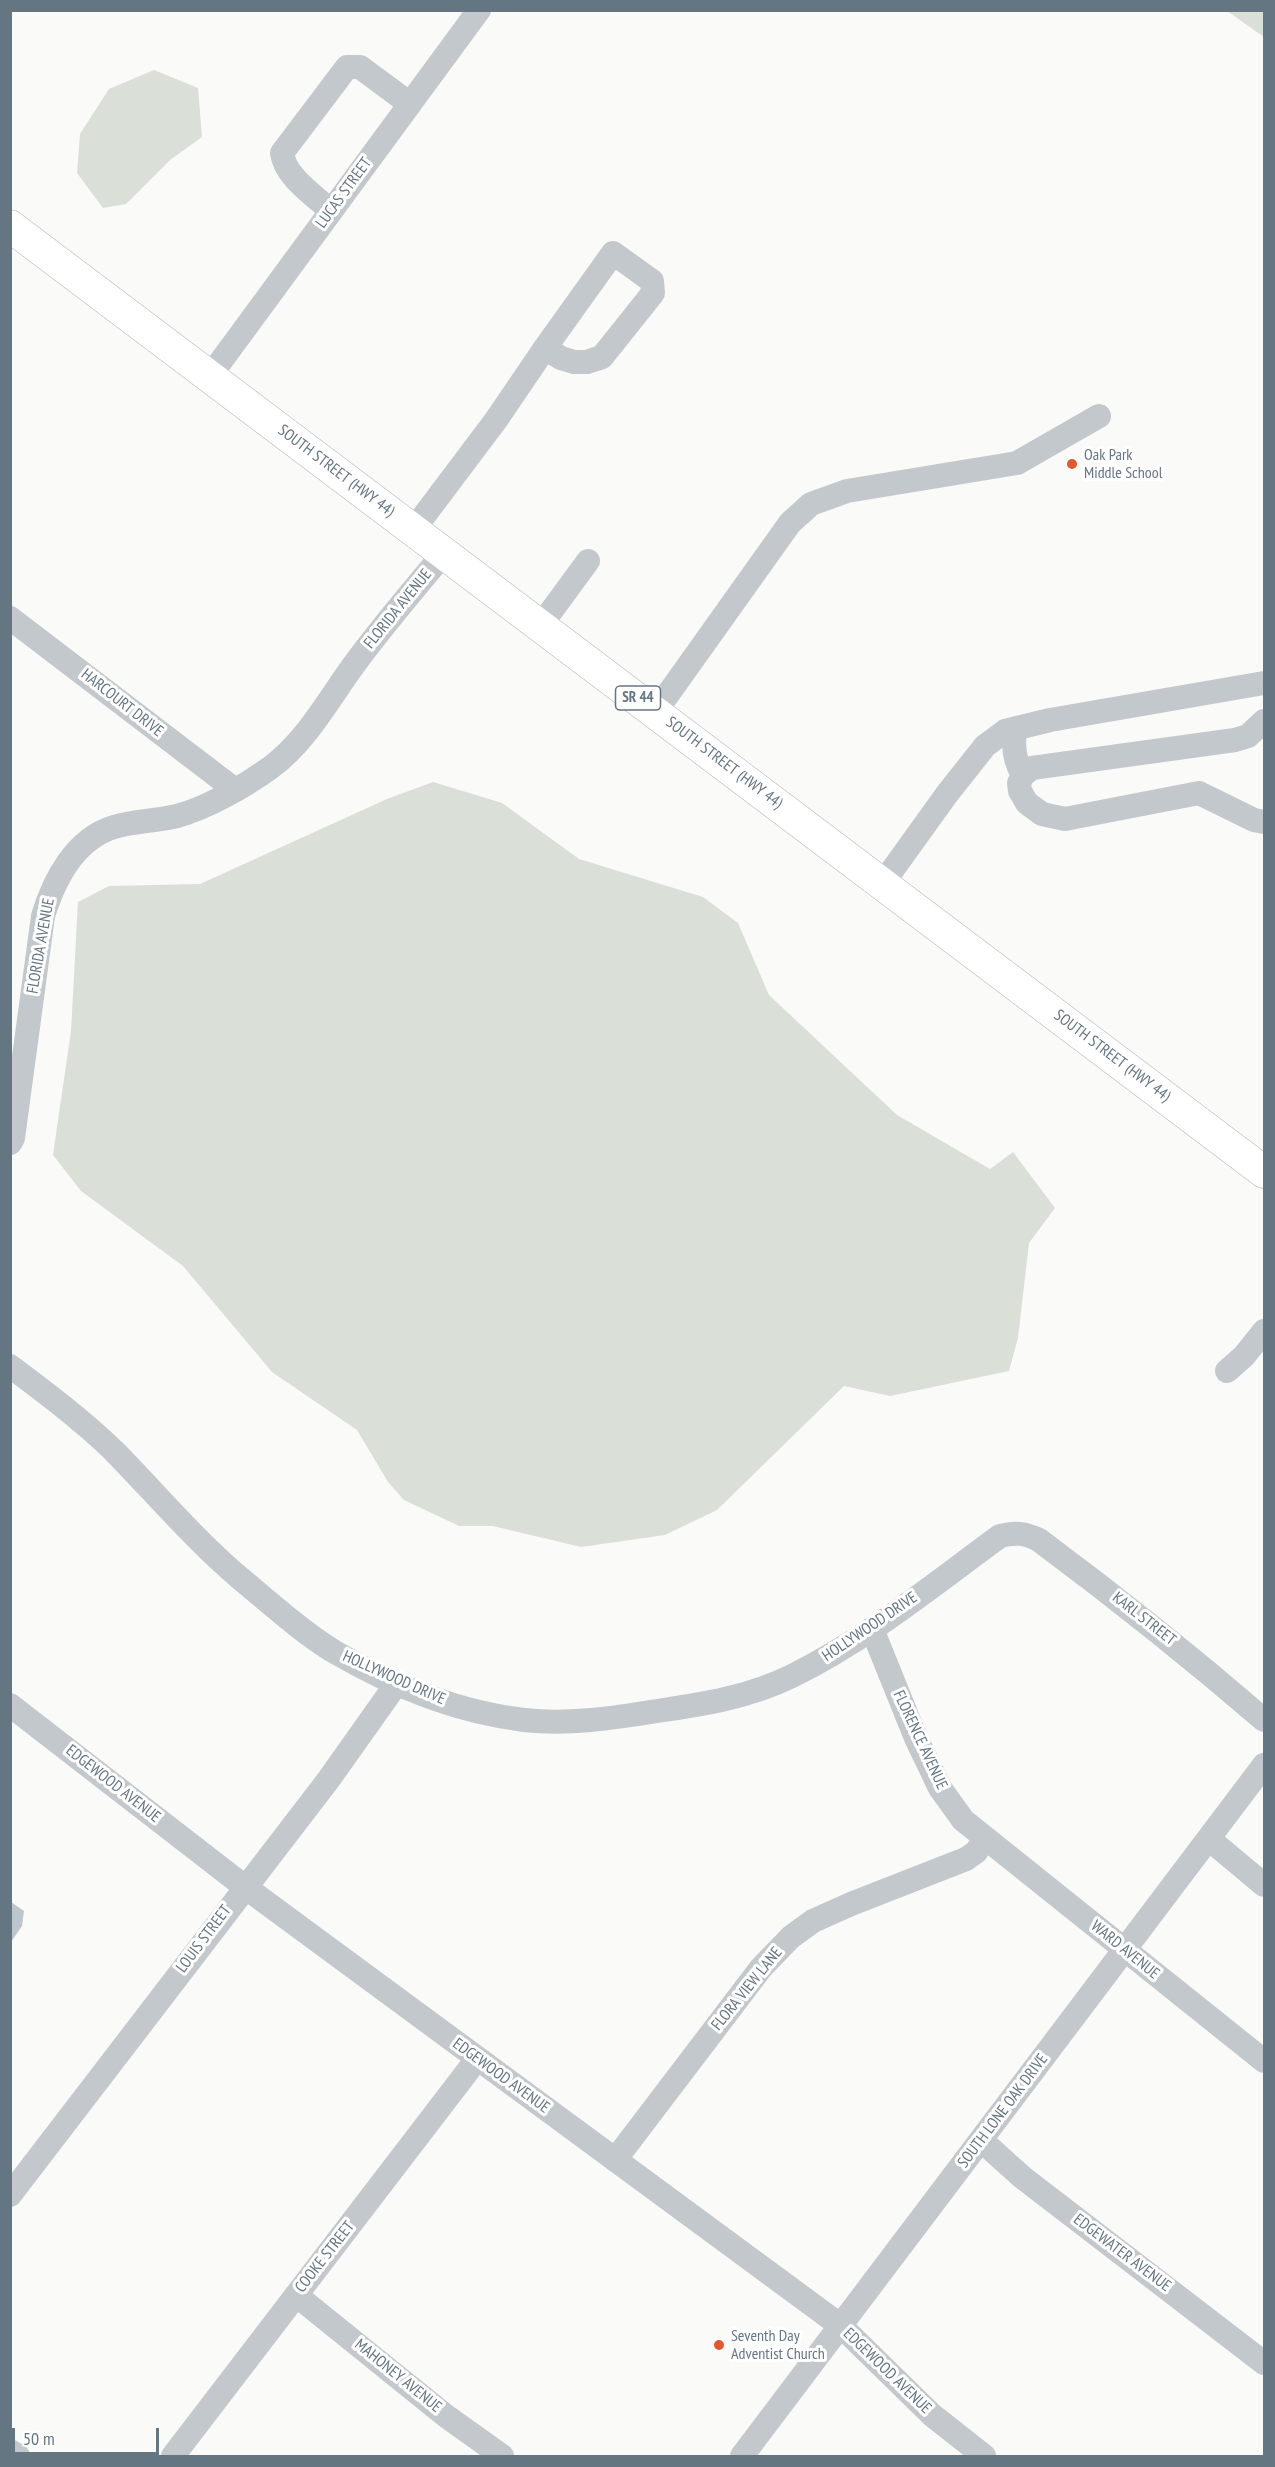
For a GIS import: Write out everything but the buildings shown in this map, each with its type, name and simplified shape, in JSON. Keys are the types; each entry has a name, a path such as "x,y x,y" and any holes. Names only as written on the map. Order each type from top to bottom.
{"main road":[{"name":"SOUTH STREET (HWY 44)","path":"10,226 656,711 1264,1172"}],"street":[{"name":"LUCAS STREET","path":"210,376 479,10"},
{"path":"331,211 290,173 284,165 282,153 347,67 360,67 410,104"},
{"path":"414,529 496,420 545,348 613,253 652,281 653,293 602,357 587,362 574,362 561,358 545,348"},
{"path":"656,711 790,523 811,504 847,491 1017,464 1099,416"},
{"name":"FLORIDA AVENUE","path":"10,1143 13,1138 15,1080 43,916 51,890 62,870 98,834 114,827 177,816 200,808 270,768 292,748 356,661 445,552"},
{"path":"541,625 588,561"},
{"name":"HARCOURT DRIVE","path":"10,618 234,789"},
{"path":"882,883 985,746 1005,731 1050,720 1264,683"},
{"path":"1264,721 1248,735 1235,740 1032,768 1023,774 1019,783 1020,791 1027,803 1041,814 1065,819 1199,793 1254,820 1264,822"},
{"path":"1016,728 1014,749 1018,766 1023,774"},
{"path":"1227,1371 1244,1356 1264,1331"},
{"name":"HOLLYWOOD DRIVE","path":"10,1366 112,1450 238,1577 332,1650 397,1683 443,1702 479,1712 525,1720 571,1721 618,1717 751,1694 812,1665 872,1629 1000,1536 1014,1532"},
{"name":"KARL STREET","path":"1014,1532 1028,1534 1039,1540 1125,1604 1264,1720"},
{"name":"FLORENCE AVENUE","path":"872,1629 940,1788 963,1820 985,1839"},
{"name":"LOUIS STREET","path":"10,2195 328,1779 397,1683"},
{"name":"EDGEWOOD AVENUE","path":"10,1705 245,1887 841,2326 932,2415 984,2457"},
{"name":"SOUTH LONE OAK DRIVE","path":"742,2457 1264,1766"},
{"name":"WARD AVENUE","path":"985,1839 1264,2061"},
{"name":"FLORA VIEW LANE","path":"615,2160 761,1968 791,1936 813,1921 851,1904 966,1859 985,1839"},
{"path":"1209,1839 1264,1885"},
{"name":"COOKE STREET","path":"173,2457 477,2059"},
{"name":"EDGEWATER AVENUE","path":"981,2140 1022,2177 1264,2363"},
{"name":"MAHONEY AVENUE","path":"296,2295 446,2416 502,2457"},
{"path":"10,2451 18,2457"}],"shaded area":[{"path":"1227,11 1264,11 1264,37"},
{"path":"154,70 198,88 202,137 170,160 126,204 103,208 77,173 80,134 109,89"},
{"path":"433,782 502,803 579,859 703,897 738,923 769,995 897,1115 990,1169 1013,1152 1055,1208 1029,1243 1018,1338 1009,1371 890,1396 844,1386 717,1510 665,1535 581,1547 493,1526 459,1526 404,1500 388,1482 357,1430 272,1372 183,1266 81,1191 53,1155 71,1031 78,902 109,886 200,884 387,799"},
{"path":"11,1902 24,1911 22,1926 11,1942"}],"place":[{"name":"Oak Park Middle School","path":"1072,464"},
{"name":"Seventh Day Adventist Church","path":"719,2345"}]}
